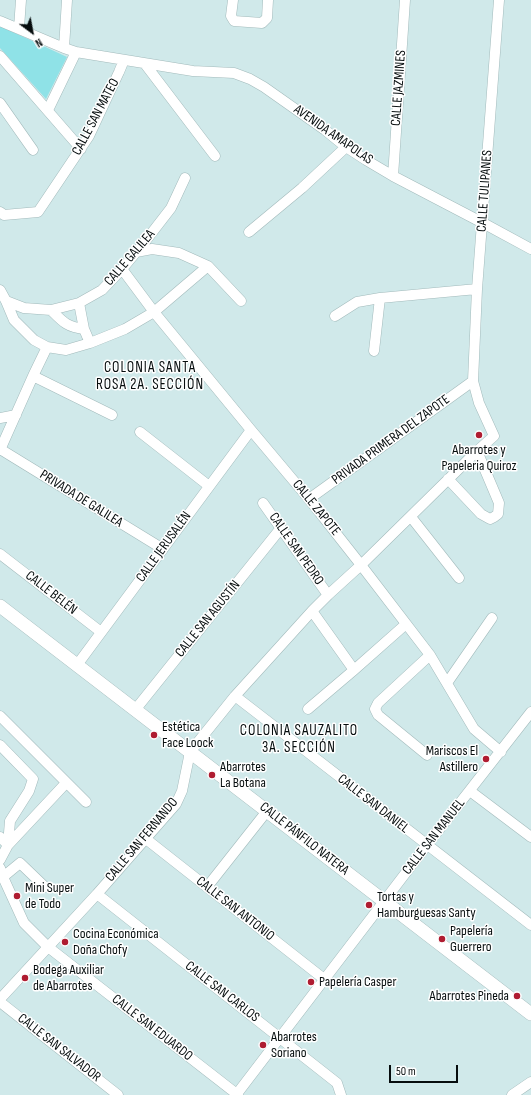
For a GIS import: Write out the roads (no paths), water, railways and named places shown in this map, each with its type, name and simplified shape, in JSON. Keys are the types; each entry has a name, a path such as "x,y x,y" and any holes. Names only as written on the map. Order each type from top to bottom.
{"main road":[{"name":"CALLE PÁNFILO NATERA","path":"0,606 531,1014"}],"street":[{"path":"19,28 21,0"},
{"path":"64,48 67,0"},
{"path":"233,0 231,16 234,21 262,23 267,18 268,0"},
{"name":"CALLE JAZMINES","path":"393,176 405,0"},
{"name":"CALLE TULIPANES","path":"472,381 499,0"},
{"path":"0,21 76,52 124,60"},
{"path":"48,110 76,52"},
{"path":"0,56 81,149"},
{"name":"AVENIDA AMAPOLAS","path":"124,60 193,71 234,73 250,79 270,91 325,130 346,147 393,176 531,249"},
{"name":"CALLE SAN MATEO","path":"0,212 4,215 38,212 89,136 124,60"},
{"path":"145,64 215,156"},
{"path":"0,103 33,150"},
{"path":"249,232 302,188 346,147"},
{"name":"CALLE GALILEA","path":"6,301 24,308 51,310 79,303 102,290 122,269 171,208 185,178"},
{"path":"136,252 152,249 179,254 208,266 241,301"},
{"path":"0,290 14,320 34,340 47,346 66,350 90,343 125,329 154,312 208,266"},
{"name":"CALLE ZAPOTE","path":"122,269 154,312 309,498 362,565 430,655 474,729 501,752"},
{"path":"335,316 358,302 380,298 478,289"},
{"path":"374,352 380,298"},
{"path":"79,303 84,329 90,343"},
{"path":"51,310 62,321 73,328 84,329"},
{"path":"0,450 47,346"},
{"path":"33,376 112,415"},
{"name":"CALLE SAN FERNANDO","path":"0,999 97,894 176,804 182,790 190,752 235,696 312,611 362,565 494,436 479,402 472,381"},
{"name":"PRIVADA PRIMERA DEL ZAPOTE","path":"309,498 472,381"},
{"path":"0,418 16,416"},
{"name":"CALLE JERUSALÉN","path":"77,665 251,430"},
{"path":"140,432 209,486"},
{"name":"PRIVADA DE GALILEA","path":"0,450 162,549"},
{"path":"448,480 481,514 490,519 498,514 499,503 477,451"},
{"name":"CALLE SAN PEDRO","path":"263,503 328,595"},
{"path":"411,517 459,578"},
{"name":"CALLE SAN AGUSTÍN","path":"135,710 281,528"},
{"name":"CALLE BELÉN","path":"0,554 102,632"},
{"path":"312,611 354,670"},
{"path":"447,683 492,618"},
{"path":"308,709 406,624"},
{"path":"427,755 378,715 375,709 378,703 430,655"},
{"name":"CALLE SAN DANIEL","path":"235,696 531,925"},
{"name":"CALLE SAN MANUEL","path":"237,1095 324,979 531,712"},
{"path":"2,722 86,802"},
{"path":"0,745 33,779 29,791 10,821 8,845"},
{"path":"0,860 8,845 66,783"},
{"path":"470,791 530,834"},
{"path":"207,886 267,811"},
{"path":"0,837 8,845"},
{"name":"CALLE SAN ANTONIO","path":"146,839 324,979"},
{"path":"1,872 20,863 45,886"},
{"name":"CALLE SAN EDUARDO","path":"1,872 24,923 48,947 237,1095"},
{"name":"CALLE SAN CARLOS","path":"97,894 337,1083 341,1095"},
{"name":"CALLE SAN SALVADOR","path":"0,1002 118,1095"},
{"path":"512,1095 531,1082"}],"place":[{"name":"Abarrotes y Papeleria Quiroz","path":"479,435"},
{"name":"Estética Face Loock","path":"154,735"},
{"name":"Mariscos El Astillero","path":"486,759"},
{"name":"Abarrotes La Botana","path":"212,775"},
{"name":"Mini Super de Todo","path":"17,896"},
{"name":"Tortas y Hamburguesas Santy","path":"369,905"},
{"name":"Papelería Guerrero","path":"442,939"},
{"name":"Cocina Económica Doña Chofy","path":"65,942"},
{"name":"Bodega Auxiliar de Abarrotes","path":"25,978"},
{"name":"Papelería Casper","path":"311,982"},
{"name":"Abarrotes Pineda","path":"517,996"},
{"name":"Abarrotes Soriano","path":"263,1045"}],"district":[{"name":"COLONIA SANTA ROSA 2A. SECCIÓN","path":"150,376"},
{"name":"COLONIA SAUZALITO 3A. SECCIÓN","path":"299,740"}]}
